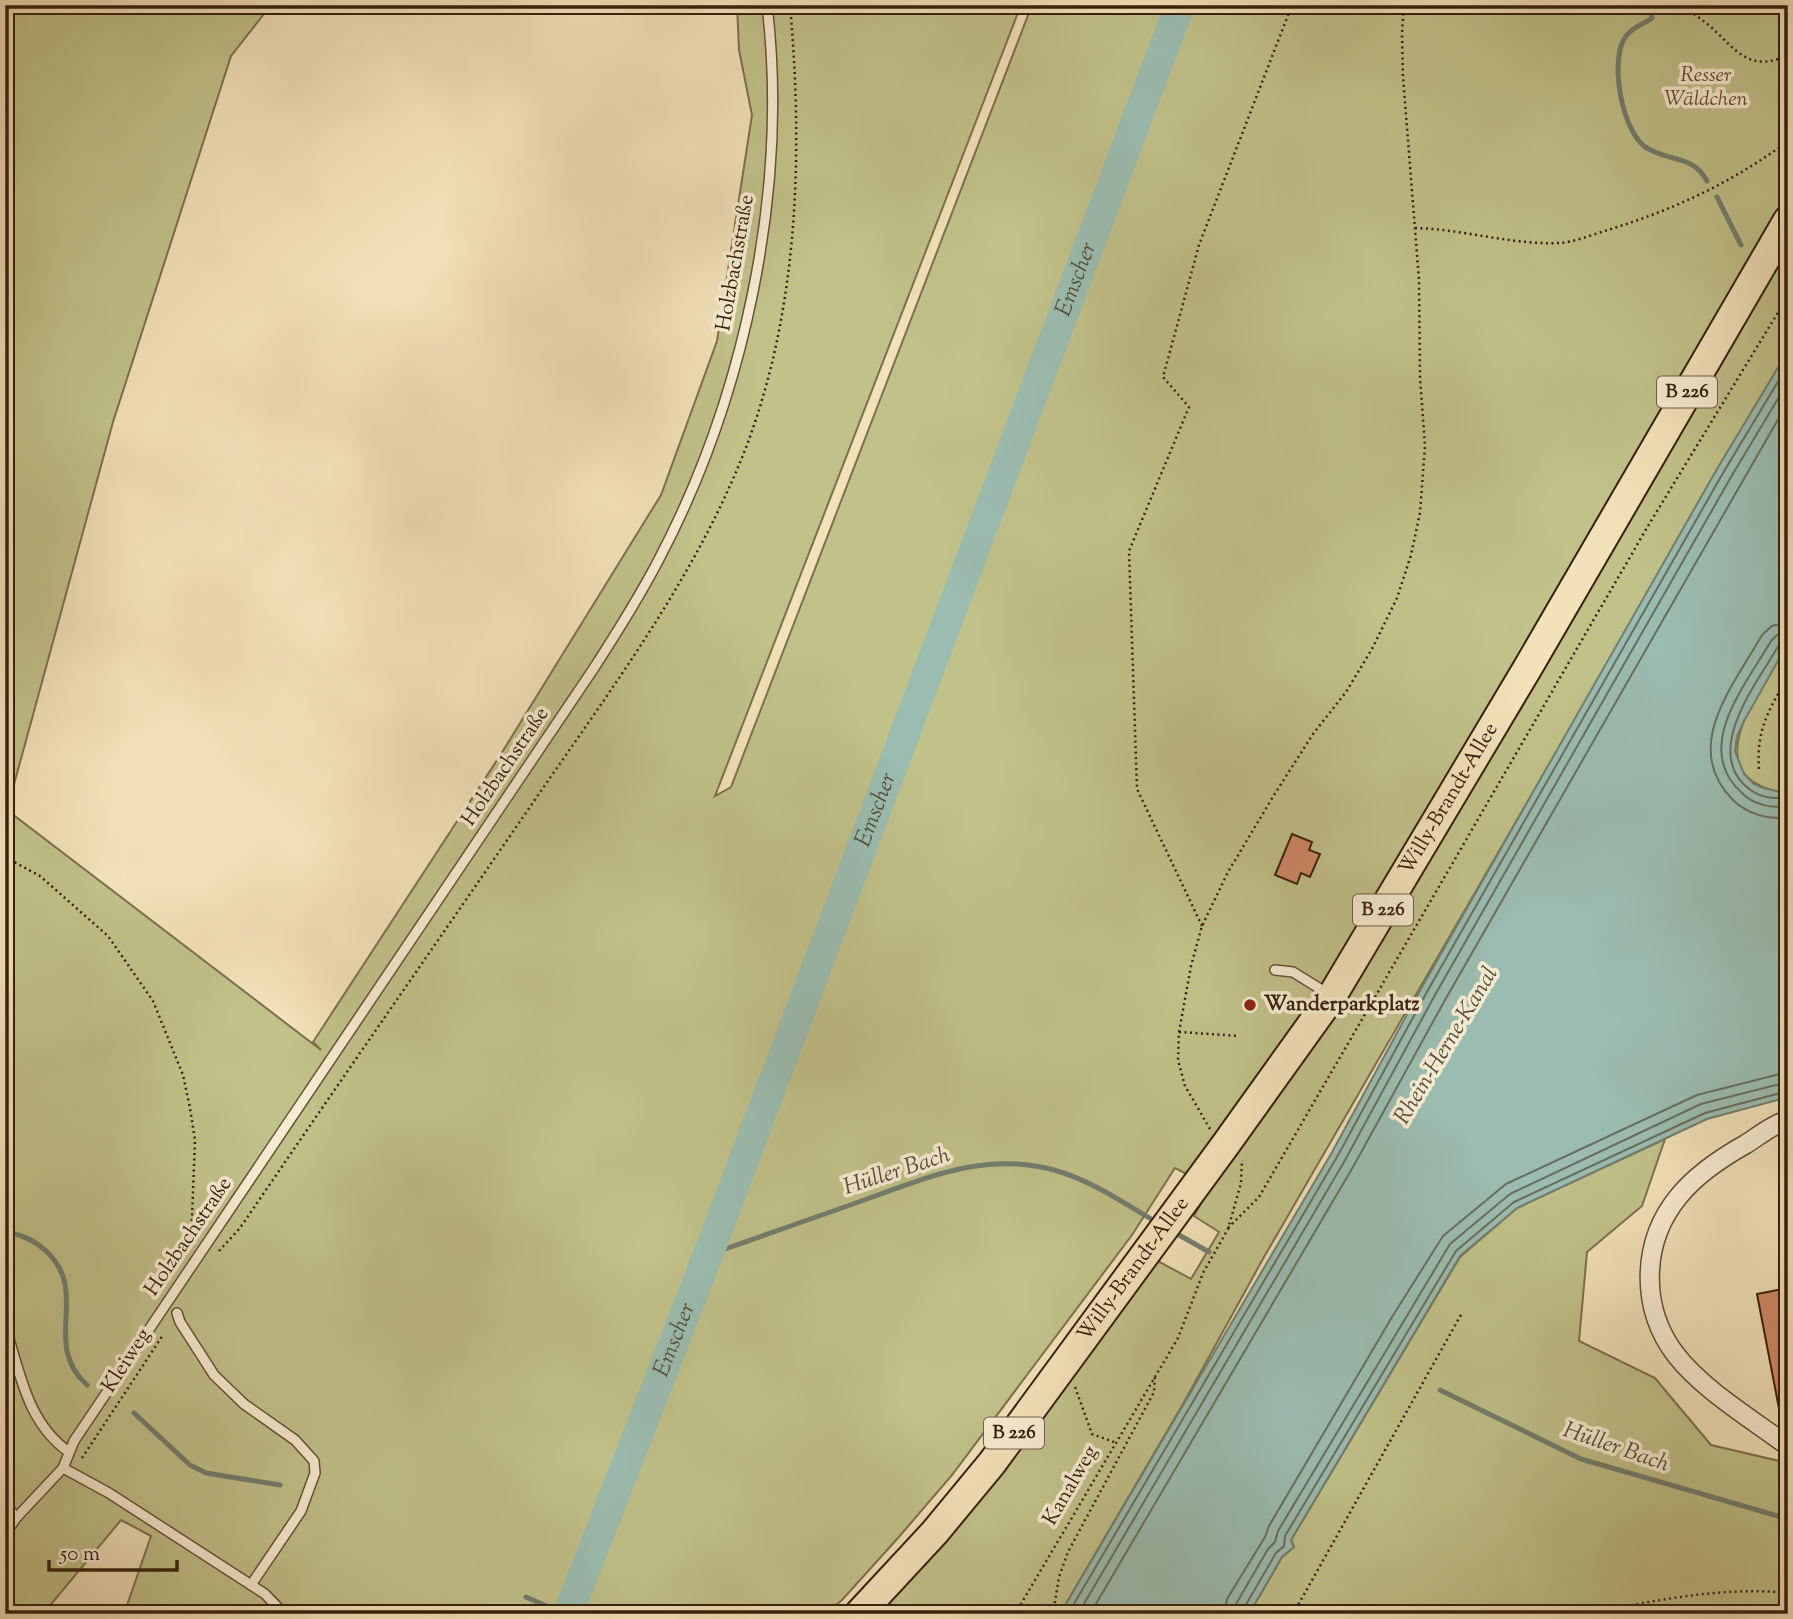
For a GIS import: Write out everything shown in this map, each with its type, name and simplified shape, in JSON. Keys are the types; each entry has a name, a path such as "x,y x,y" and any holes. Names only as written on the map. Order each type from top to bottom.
{"main road":[{"name":"Willy-Brandt-Allee","path":"859,1614 885,1588 992,1463 1332,996 1520,681 1788,220"}],"street":[{"path":"1788,1120 1728,1154 1700,1174 1678,1197 1658,1228 1650,1263 1650,1295 1658,1326 1676,1354 1698,1378 1788,1446"}],"lane":[{"name":"Holzbachstraße","path":"5,1534 16,1517 63,1468 74,1441 198,1254 594,668 636,601 676,523 724,400 744,331 758,263 771,158 772,77 767,5"},
{"path":"1275,970 1293,972 1332,996"},
{"path":"177,1313 214,1375 244,1404 295,1440 314,1461 316,1473 301,1511 251,1585"},
{"path":"5,1326 19,1377 33,1412 54,1442 69,1452"},
{"path":"63,1468 109,1493 265,1594 284,1614"},
{"path":"5,1503 16,1517"}],"path":[{"path":"1202,926 1137,789 1129,551 1189,407 1163,377 1199,245 1292,5"},
{"path":"1216,1136 1199,1113 1185,1086 1178,1060 1191,966 1202,926 1228,873 1274,795 1313,734 1346,692 1372,649 1397,598 1411,555 1420,513 1425,446 1420,377 1419,280 1403,77 1404,5"},
{"path":"1680,5 1712,28 1741,56 1765,62 1788,55"},
{"path":"1415,228 1446,229 1514,242 1561,243 1650,217 1697,197 1723,184 1788,141"},
{"path":"1228,1229 1259,1197 1641,538 1788,296"},
{"path":"1759,769 1759,735 1768,711 1788,677"},
{"path":"5,857 40,876 108,936 153,1001 183,1075 190,1108 195,1140 190,1248 198,1254"},
{"path":"1180,1032 1239,1036"},
{"path":"1228,1229 1241,1183 1242,1160 1237,1154"},
{"name":"Kanalweg","path":"1015,1614 1178,1338 1203,1273 1228,1229"},
{"name":"Kleiweg","path":"63,1468 83,1458 177,1313"},
{"path":"1293,1614 1462,1313"},
{"path":"1063,1366 1074,1385 1092,1434 1115,1442"},
{"path":"1053,1614 1059,1577 1068,1552 1154,1392 1155,1374"},
{"path":"1588,1614 1711,1594 1742,1591 1788,1594"}],"green space":[{"name":"Resser Wäldchen","path":"5,5 271,5 231,56 113,422 7,810 321,1050 313,1042 501,754 661,495 717,341 752,115 739,50 737,5 1021,5 715,796 731,787 1032,5 1788,5 1788,352 1060,1614 879,1614 953,1525 1156,1260 1191,1279 1219,1232 1194,1216 1211,1186 1175,1168 1132,1235 952,1475 842,1600 825,1614 124,1614 151,1536 121,1520 43,1614 5,1614"},
{"path":"1788,643 1788,786 1780,792 1754,782 1741,768 1737,749 1751,705"},
{"path":"1665,1139 1642,1206 1587,1252 1579,1341 1655,1378 1711,1445 1788,1463 1788,1614 1249,1614 1282,1557 1294,1547 1291,1540 1460,1257 1517,1208"}],"water":[{"name":"Rhein-Herne-Kanal","path":"1788,351 1788,643 1744,721 1737,736 1735,751 1744,774 1754,784 1780,792 1788,786 1788,1097 1707,1119 1517,1208 1460,1256 1291,1540 1294,1547 1282,1557 1249,1614 1060,1614 1331,1154 1422,987 1717,469"}],"building":[{"path":"1292,834 1312,842 1309,850 1320,854 1310,877 1301,873 1297,884 1275,875"},
{"path":"1788,1288 1788,1418 1781,1419 1757,1294"}],"waterway":[{"name":"Emscher","path":"568,1614 708,1255 1180,5"},
{"path":"1649,5 1652,18 1629,33 1620,52 1619,80 1625,111 1630,126 1644,146 1661,155 1687,162 1701,172 1707,181"},
{"path":"1717,197 1741,245"},
{"name":"Hüller Bach","path":"708,1255 927,1178 977,1166 1002,1164 1028,1165 1068,1174 1158,1223"},
{"name":"Hüller Bach","path":"1172,1231 1209,1252"},
{"path":"5,1232 36,1243 58,1266 65,1283 67,1300 67,1352 74,1369 87,1385"},
{"name":"Hüller Bach","path":"1440,1390 1581,1459 1788,1519"},
{"path":"134,1413 190,1465 206,1473 280,1485"},
{"path":"526,1597 565,1614"}],"place":[{"name":"Wanderparkplatz","path":"1250,1005"}]}
